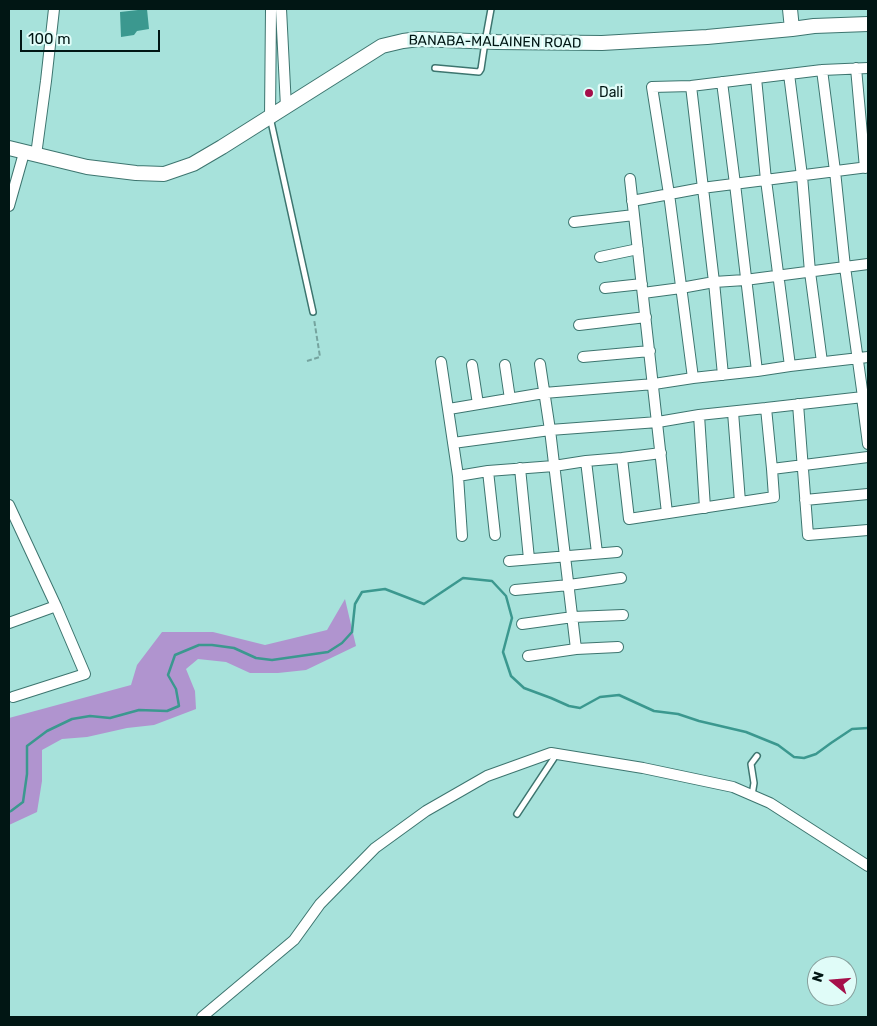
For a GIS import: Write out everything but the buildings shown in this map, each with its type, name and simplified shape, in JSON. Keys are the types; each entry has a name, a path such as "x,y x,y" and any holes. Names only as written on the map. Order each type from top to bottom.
{"street":[{"path":"9,206 30,154 46,81 54,9"},
{"path":"270,117 271,9"},
{"path":"281,9 286,107"},
{"path":"790,9 792,29"},
{"name":"BANABA-MALAINEN ROAD","path":"9,148 87,167 136,174 164,174 193,164 222,147 382,46 403,41 419,39 485,42 602,43 707,37 814,26 868,24"},
{"path":"632,201 702,188 867,167 856,68"},
{"path":"693,378 669,194 652,87 691,86 822,70 868,68"},
{"path":"822,70 836,171 845,267 863,358 862,397 868,444"},
{"path":"789,74 802,176 810,272 822,362"},
{"path":"756,78 766,180 790,366"},
{"path":"722,82 757,371"},
{"path":"691,86 723,375"},
{"path":"630,179 668,513"},
{"path":"574,222 634,215"},
{"path":"600,257 638,248"},
{"path":"605,288 681,288 714,282 745,280 868,264"},
{"path":"579,325 646,317"},
{"path":"583,357 650,351"},
{"path":"449,408 544,393 654,384 863,358"},
{"path":"441,362 458,476 462,536"},
{"path":"540,364 566,556 576,649"},
{"path":"472,365 478,404"},
{"path":"505,365 510,399"},
{"path":"453,443 550,430 658,422 698,415 862,397"},
{"path":"798,404 808,535 868,530"},
{"path":"622,458 629,519 774,497 766,408"},
{"path":"733,412 740,502"},
{"path":"698,415 705,508"},
{"path":"458,476 661,452"},
{"path":"772,469 868,456"},
{"path":"586,461 596,553"},
{"path":"520,468 529,559"},
{"path":"488,471 495,535"},
{"path":"805,500 868,494"},
{"path":"9,509 56,606 85,674 11,698 9,686"},
{"path":"509,560 617,552"},
{"path":"515,590 621,578"},
{"path":"9,623 56,606"},
{"path":"522,624 573,618 622,616"},
{"path":"528,656 576,649 618,647"},
{"path":"202,1017 294,940 320,904 375,848 426,811 487,776 552,753 733,787 770,803 868,866"}],"lane":[{"path":"434,68 479,72 491,9"},
{"path":"270,117 313,312"},
{"path":"517,814 556,754"},
{"path":"752,796 754,783 751,764 757,756"}],"path":[{"path":"307,361 320,357 313,312"}],"shaded area":[{"path":"147,9 149,29 137,31 134,35 121,37 120,12"},
{"path":"345,599 356,646 306,670 278,673 250,673 226,662 198,659 186,669 195,691 196,709 154,725 127,728 87,737 62,739 42,750 42,781 37,812 9,825 9,718 131,685 137,665 162,632 213,632 265,645 327,630"}],"waterway":[{"path":"9,812 23,802 27,774 27,746 47,731 72,719 90,716 110,718 139,710 167,711 179,706 176,689 168,675 175,655 199,645 234,648 256,658 272,660 328,652 342,643 352,632 355,604 362,592 385,589 424,604 463,578 492,581 506,596 512,618 503,652 511,676 524,688 569,706 580,708 600,697 619,695 654,711 678,714 746,732 778,745 794,757 804,758 816,754 852,729 868,728"}],"place":[{"name":"Dali","path":"589,93"}]}
